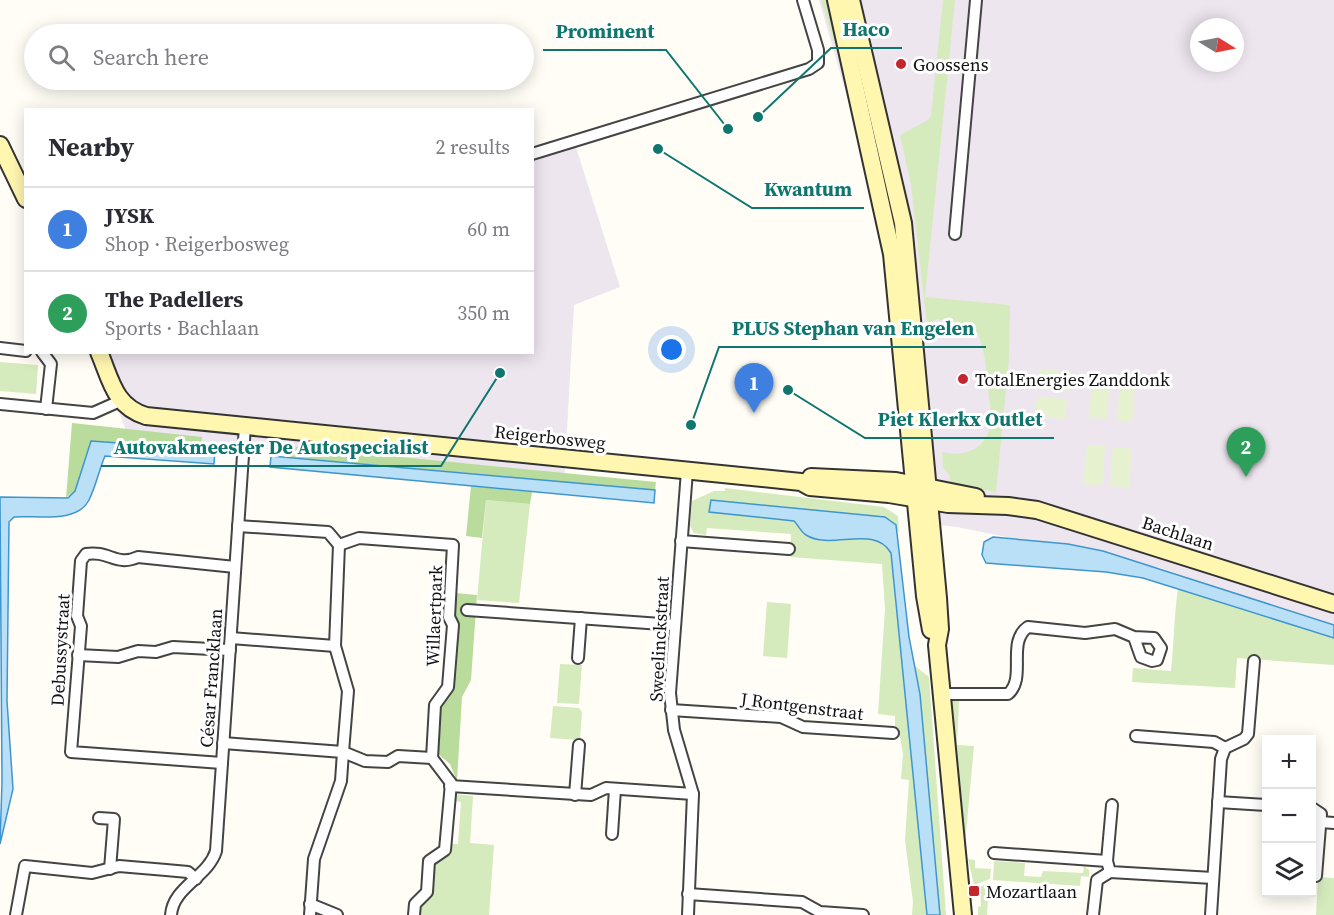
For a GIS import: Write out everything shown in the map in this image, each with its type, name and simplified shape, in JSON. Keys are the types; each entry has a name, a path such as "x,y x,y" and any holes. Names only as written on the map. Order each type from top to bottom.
{"main road":[{"path":"836,0 892,254 940,629 938,645 963,915"},
{"path":"851,0 903,223 922,493"},
{"path":"0,145 24,195"},
{"path":"100,354 120,401"},
{"name":"Reigerbosweg","path":"120,401 126,408 146,416 801,482 810,487 922,493"},
{"name":"Bachlaan","path":"922,493 1008,506 1061,517 1334,604"}],"street":[{"path":"534,153 809,69 818,63 818,50 803,0"},
{"path":"955,234 976,0"},
{"path":"0,348 24,351"},
{"path":"44,354 51,364 46,409"},
{"path":"0,404 99,412 120,401"},
{"name":"César Francklaan","path":"171,915 176,899 210,867 216,851 245,426"},
{"name":"Sweelinckstraat","path":"687,471 671,710 674,730 693,794 688,915"},
{"path":"238,526 328,532 339,545 335,646 348,691 341,781 314,859 310,910 337,915"},
{"name":"Willaertpark","path":"339,545 359,538 453,545 449,617 453,625 448,687 435,705 432,758"},
{"path":"681,541 789,549"},
{"name":"Debussystraat","path":"222,763 71,752 78,655 81,561 86,554 110,554 118,561 127,562 138,557 235,567"},
{"path":"467,610 675,625"},
{"path":"578,658 581,618"},
{"path":"943,694 1008,694 1014,684 1018,640 1028,627 1085,633 1115,629 1134,637"},
{"path":"231,638 335,646"},
{"path":"78,655 118,657 138,651 156,652 173,647 230,650"},
{"path":"1210,915 1221,759 1225,748 1248,734 1254,661"},
{"name":"J Rontgenstraat","path":"671,710 781,717 803,727 893,733"},
{"path":"1136,736 1214,742 1225,748"},
{"path":"223,743 343,752 365,761 388,762 398,756 432,758 451,783 445,850 429,861 427,892 415,904 414,915"},
{"path":"575,795 579,745"},
{"path":"450,786 575,795 591,795 606,789 693,794"},
{"path":"612,834 615,789"},
{"path":"1218,802 1262,805"},
{"path":"1093,915 1097,880 1109,866 1112,805"},
{"path":"1316,876 1318,815 1334,823"},
{"path":"99,818 114,819 110,869"},
{"path":"994,853 1213,878"},
{"path":"16,915 25,866 92,873 119,866 188,873 196,879"},
{"path":"688,894 802,902 820,912 863,915"}],"shaded area":[{"path":"819,0 1334,0 1334,627 1161,568 957,527 910,522 878,204"},
{"path":"576,147 620,287 574,305 564,483 127,433 96,354 534,354 534,160"}],"green space":[{"path":"821,0 832,0 846,57 839,59"},
{"path":"943,0 955,0 925,297 1010,305 1009,359 996,492 950,484 950,476 943,467 942,452 958,453 972,450 987,435 991,418 986,364 981,341 974,326 936,319 927,325 911,185 900,135 928,120 931,115"},
{"path":"0,362 38,365 36,394 0,391"},
{"path":"1040,369 1071,372 1069,391 1039,389"},
{"path":"1092,379 1110,381 1107,419 1089,417"},
{"path":"1120,381 1135,382 1132,422 1117,421"},
{"path":"1037,397 1067,399 1065,419 1035,416"},
{"path":"72,423 202,437 201,449 91,441 75,491 66,498"},
{"path":"1087,445 1105,446 1102,486 1083,484"},
{"path":"289,446 656,482 655,490 288,457"},
{"path":"1113,447 1132,449 1129,487 1110,486"},
{"path":"471,486 532,492 530,504 486,500 482,538 466,536"},
{"path":"725,488 884,507 898,516 899,533 892,521 885,517 711,500 709,512 794,521 806,535 816,539 827,541 874,540 891,553 927,915 912,915 913,902 905,840 909,780 901,779 903,754 900,737 895,736 895,716 878,714 885,609 882,564 790,557 791,534 707,528 706,535 694,533 690,526 692,501 714,491 725,491"},
{"path":"486,500 530,504 519,603 477,600"},
{"path":"1178,588 1334,638 1334,665 1237,658 1235,688 1132,682 1133,668 1171,671"},
{"path":"455,593 477,595 471,680 462,697 457,781 450,764 437,753 439,701 452,676 457,620 453,609"},
{"path":"767,602 791,604 787,658 763,656"},
{"path":"560,664 582,665 579,704 557,703"},
{"path":"915,666 929,677 946,915 940,915 920,694"},
{"path":"949,701 959,701 957,745 974,746 964,855"},
{"path":"553,706 579,708 582,712 580,740 550,738"},
{"path":"453,794 473,796 470,843 494,845 489,915 419,915 420,905 432,894 434,864 449,853 450,844 458,844 461,802 453,801"},
{"path":"968,859 975,860 975,868 991,869 990,879 974,885"},
{"path":"994,861 1025,863 1024,876 1041,877 1043,871 1083,873 1084,866 1089,870 1089,877 1081,876 1080,886 993,880"},
{"path":"1318,877 1334,878 1334,915 1316,915"},
{"path":"989,883 987,915 978,915 978,907 981,906 980,887"}],"water":[{"path":"91,441 215,450 214,464 105,456 89,500 83,508 55,517 14,517 9,522 7,701 13,789 0,844 2,782 0,497 68,498 75,491"},
{"path":"271,456 655,490 654,503 270,467"},
{"path":"711,500 885,517 896,525 909,637 920,694 940,915 927,915 891,553 874,540 816,539 804,534 794,521 709,512"},
{"path":"993,537 1068,544 1103,551 1334,625 1334,638 1143,578 1106,572 986,563 982,555 984,542"}],"place":[{"name":"Goossens","path":"901,64"},
{"name":"Haco","path":"758,117"},
{"name":"Prominent","path":"728,129"},
{"name":"Kwantum","path":"658,149"},
{"name":"Autovakmeester De Autospecialist","path":"500,373"},
{"name":"TotalEnergies Zanddonk","path":"963,379"},
{"name":"Piet Klerkx Outlet","path":"788,390"},
{"name":"JYSK","path":"754,413"},
{"name":"PLUS Stephan van Engelen","path":"691,425"},
{"name":"The Padellers","path":"1246,477"},
{"name":"Mozartlaan","path":"974,891"}]}
